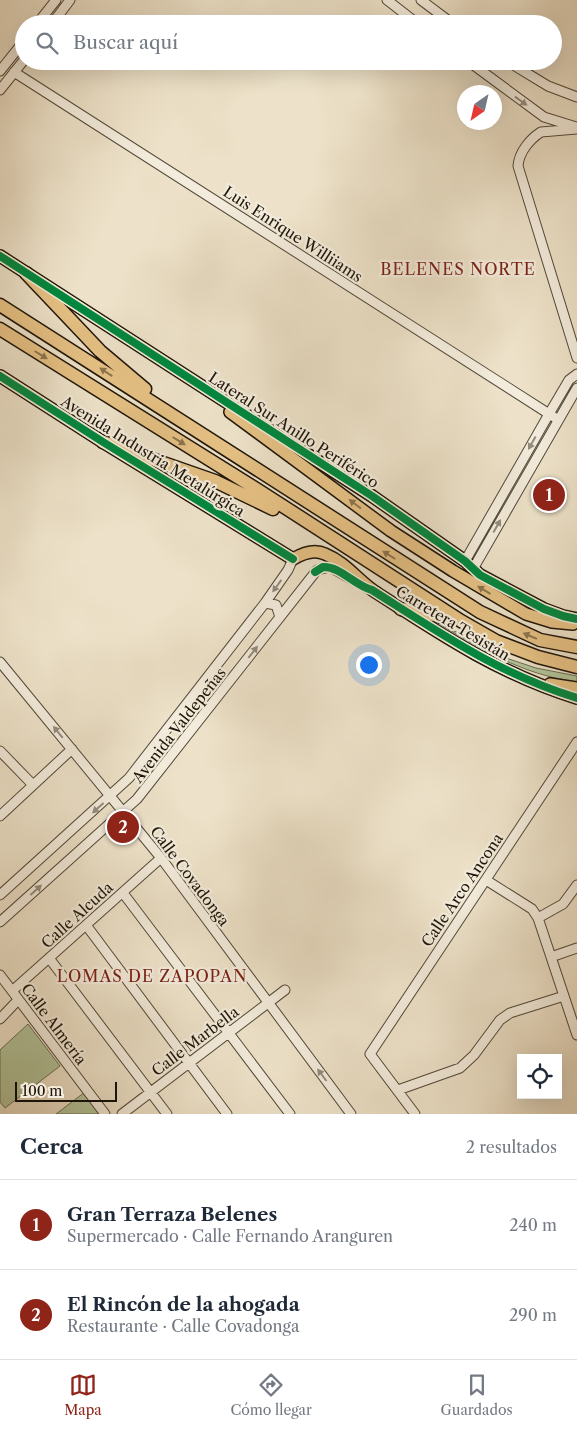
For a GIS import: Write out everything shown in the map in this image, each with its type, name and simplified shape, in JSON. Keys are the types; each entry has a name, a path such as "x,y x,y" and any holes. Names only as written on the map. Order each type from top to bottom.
{"highway":[{"path":"26,273 100,351 128,375 295,493"},
{"path":"0,305 480,612 540,640 577,648"},
{"path":"0,329 461,621 496,641 538,657 577,667"},
{"path":"103,442 224,484 311,529 331,537"},
{"path":"401,609 461,621"}],"main road":[{"name":"Lateral Sur Anillo Periférico","path":"0,256 372,496 469,565 480,575 544,609 563,616 577,618"},
{"name":"Avenida Industria Metalúrgica","path":"0,376 293,559"},
{"path":"213,394 227,409 255,431 391,530 453,571 526,614 552,622 577,624"},
{"path":"293,559 311,552 323,553 355,573 372,590"},
{"name":"Carretera Tesistán","path":"372,590 482,660 530,682 577,698"},
{"path":"530,682 577,688"}],"street":[{"path":"44,15 56,0"},
{"path":"59,15 70,0"},
{"path":"387,0 406,15"},
{"path":"420,0 441,15"},
{"path":"0,72 15,53"},
{"path":"480,70 544,117 577,128"},
{"path":"522,70 548,86 577,97"},
{"path":"0,90 14,72"},
{"name":"Luis Enrique Williiams","path":"14,72 557,419"},
{"path":"544,117 542,132 521,153 518,166 577,358"},
{"path":"542,132 577,128"},
{"path":"469,565 503,494 569,380 577,374"},
{"path":"469,565 512,499 557,419 577,388"},
{"path":"503,494 512,499"},
{"name":"Avenida Valdepeñas","path":"0,895 111,797 129,778 264,603 288,570 293,559"},
{"name":"Avenida Valdepeñas","path":"0,922 124,812 150,783 315,572 323,567 330,567 358,585 372,590"},
{"path":"264,603 276,605 280,617"},
{"name":"Calle Covadonga","path":"0,662 161,858 351,1114"},
{"name":"Calle Arco Ancona","path":"398,1090 370,1054 577,742"},
{"path":"0,816 72,749"},
{"path":"0,751 33,785"},
{"name":"Calle Alcuda","path":"12,991 161,858"},
{"path":"486,880 532,909 538,918 577,1033"},
{"path":"538,918 563,904 577,885"},
{"path":"122,893 230,1032 290,1114"},
{"path":"86,926 228,1114"},
{"path":"551,957 577,948"},
{"path":"49,958 167,1114"},
{"name":"Calle Almería","path":"2,980 105,1114"},
{"name":"Calle Marbella","path":"122,1114 285,990"},
{"path":"416,1114 398,1090 460,1068 474,1055 500,1020 510,1013 564,996"},
{"path":"0,1018 18,1000"}],"green space":[{"path":"433,620 509,659 536,668 577,676 577,682 519,667 468,641"},
{"path":"28,1024 60,1066 5,1108 0,1102 0,1050"},
{"path":"85,1092 103,1114 56,1114"}],"cycle path":[{"path":"0,256 372,496 465,561 480,575 544,609 577,619"},
{"path":"0,376 293,559"},
{"path":"315,572 323,567 335,570 372,590 446,637 496,665 577,698"}],"place":[{"name":"Gran Terraza Belenes","path":"549,495"},
{"name":"El Rincón de la ahogada","path":"123,827"}],"district":[{"name":"BELENES NORTE","path":"458,269"},
{"name":"LOMAS DE ZAPOPAN","path":"152,976"}]}
